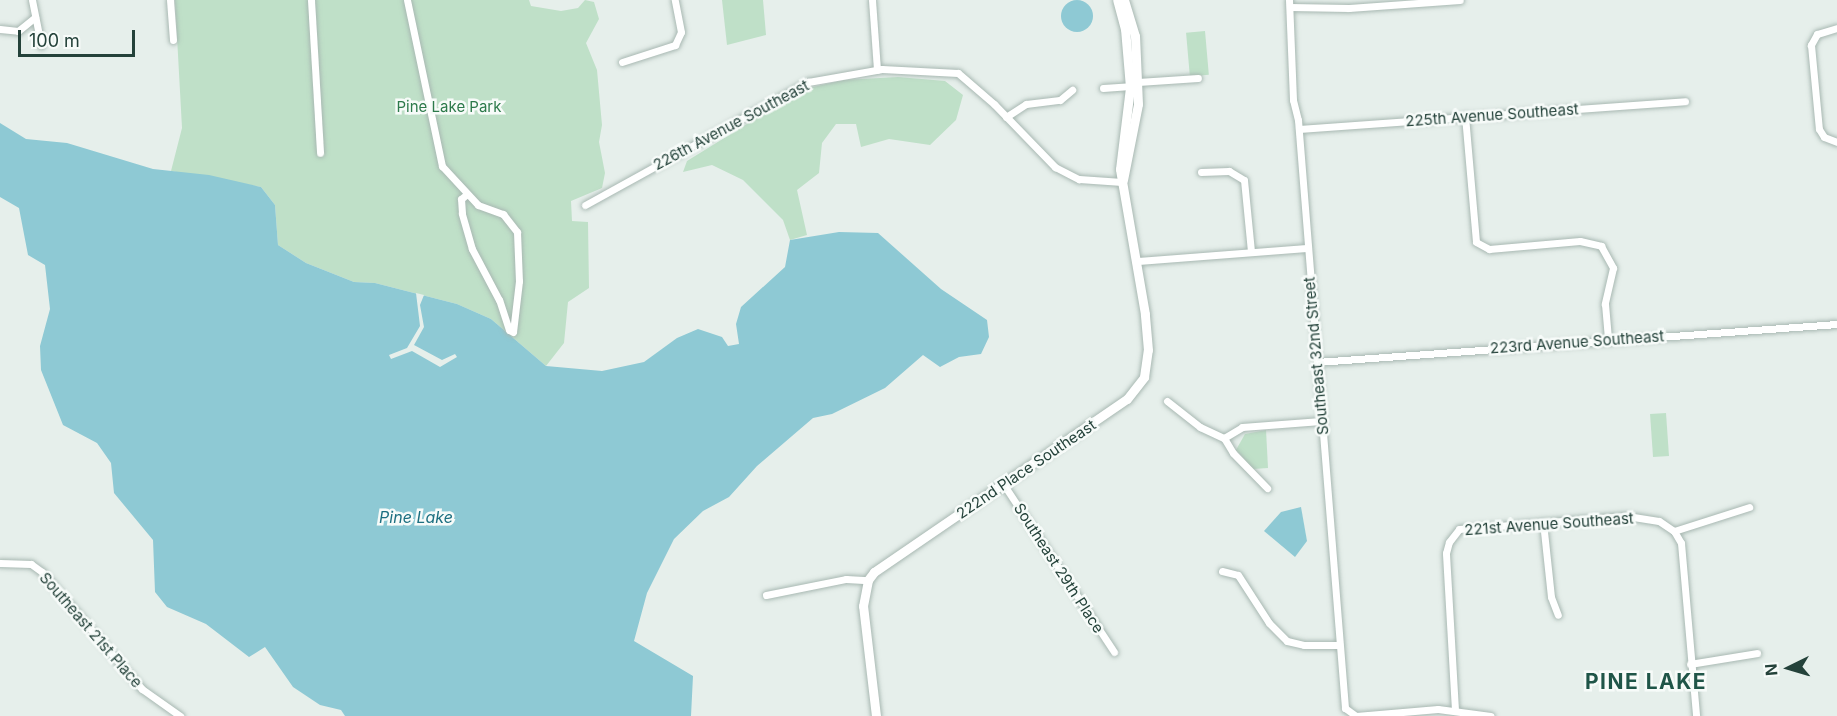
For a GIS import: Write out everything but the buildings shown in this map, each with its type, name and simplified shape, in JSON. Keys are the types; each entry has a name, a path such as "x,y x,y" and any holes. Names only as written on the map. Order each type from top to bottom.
{"street":[{"path":"32,0 41,45"},
{"path":"170,0 173,40"},
{"path":"311,0 320,153"},
{"path":"407,0 437,153 467,194 478,205 503,214 517,232 519,281 513,332 509,330 499,300 472,249 462,213 461,199 467,194"},
{"path":"622,62 675,45 681,32 675,0"},
{"path":"872,0 877,70"},
{"path":"1117,0 1125,29 1134,84"},
{"path":"1072,90 1060,100 1026,104 1006,117 1047,161 1065,173 1096,182 1122,182 1136,117 1133,26 1124,0"},
{"path":"1290,3 1349,8 1460,0"},
{"name":"Southeast 32nd Street","path":"1290,3 1293,99 1299,129 1338,645 1353,714"},
{"path":"0,29 18,31 35,17"},
{"path":"1837,28 1817,34 1812,53 1819,129 1824,137 1837,142"},
{"name":"226th Avenue Southeast","path":"585,205 808,82 877,70 939,69 958,73 1006,117"},
{"path":"1104,88 1198,78"},
{"name":"225th Avenue Southeast","path":"1299,129 1686,101"},
{"path":"1465,116 1476,242 1489,249 1586,242 1608,252 1613,268 1605,304 1608,340"},
{"path":"1201,172 1229,171 1244,180 1251,252"},
{"name":"222nd Place Southeast","path":"868,580 881,565 1004,485 1134,393 1146,366 1147,334 1138,261 1122,182"},
{"path":"1138,261 1307,248"},
{"name":"223rd Avenue Southeast","path":"1317,362 1837,324"},
{"path":"1167,402 1200,427 1224,438 1233,453 1267,488"},
{"path":"1224,438 1242,427 1321,421"},
{"name":"Southeast 29th Place","path":"1004,485 1114,652"},
{"path":"1696,716 1681,543 1674,531 1749,507"},
{"name":"221st Avenue Southeast","path":"1455,710 1446,554 1452,536 1466,527 1627,516 1659,521 1674,531"},
{"path":"1544,522 1551,597 1558,615"},
{"name":"Southeast 21st Place","path":"0,563 32,564 142,689 180,716"},
{"path":"1222,571 1238,575 1269,623 1287,641 1304,645 1338,645"},
{"path":"766,596 846,579 868,580 863,612 876,716"},
{"path":"1690,664 1757,653"},
{"path":"1353,714 1455,710 1491,716"}],"green space":[{"name":"Pine Lake Park","path":"175,0 529,0 531,6 561,11 578,8 585,0 594,2 599,19 586,43 597,70 602,125 599,142 605,173 602,188 571,201 572,221 588,222 589,288 568,302 564,343 546,366 491,319 457,304 375,283 354,282 306,263 278,245 275,205 261,187 171,171 182,128"},
{"path":"722,0 763,0 766,35 727,45"},
{"path":"1205,31 1209,75 1190,76 1186,33"},
{"path":"898,77 945,81 963,95 956,120 930,145 889,139 861,147 856,124 836,124 822,143 819,173 797,190 807,235 790,240 783,220 743,180 712,165 683,172 687,161 804,89 844,80"},
{"path":"1666,413 1669,456 1653,457 1650,414"},
{"path":"1266,430 1268,468 1253,469 1236,450 1245,434"}],"water":[{"path":"1077,0 1088,5 1093,16 1088,27 1077,32 1066,27 1061,16 1066,5"},
{"name":"Pine Lake","path":"0,123 26,139 67,143 153,169 209,175 261,187 275,205 278,245 306,263 354,282 375,283 457,304 491,319 546,366 602,371 644,362 677,338 698,329 722,337 728,346 739,344 736,324 741,307 785,267 790,240 839,232 878,233 941,289 987,320 989,337 981,354 959,357 940,367 923,355 885,388 832,414 813,418 757,466 729,497 703,511 674,539 647,593 634,641 693,676 691,716 345,716 341,710 320,705 293,687 265,647 249,657 206,624 167,607 155,592 153,540 114,493 111,463 97,443 63,425 41,370 40,346 50,309 45,265 28,255 19,208 0,197"},
{"path":"1301,507 1307,541 1295,557 1264,531 1281,512"}],"pier":[{"path":"416,293 424,295 420,305 424,327 414,345 442,360 455,354 457,357 440,367 412,351 391,359 389,355 407,348 420,326"}],"district":[{"name":"PINE LAKE","path":"1646,682"}]}
